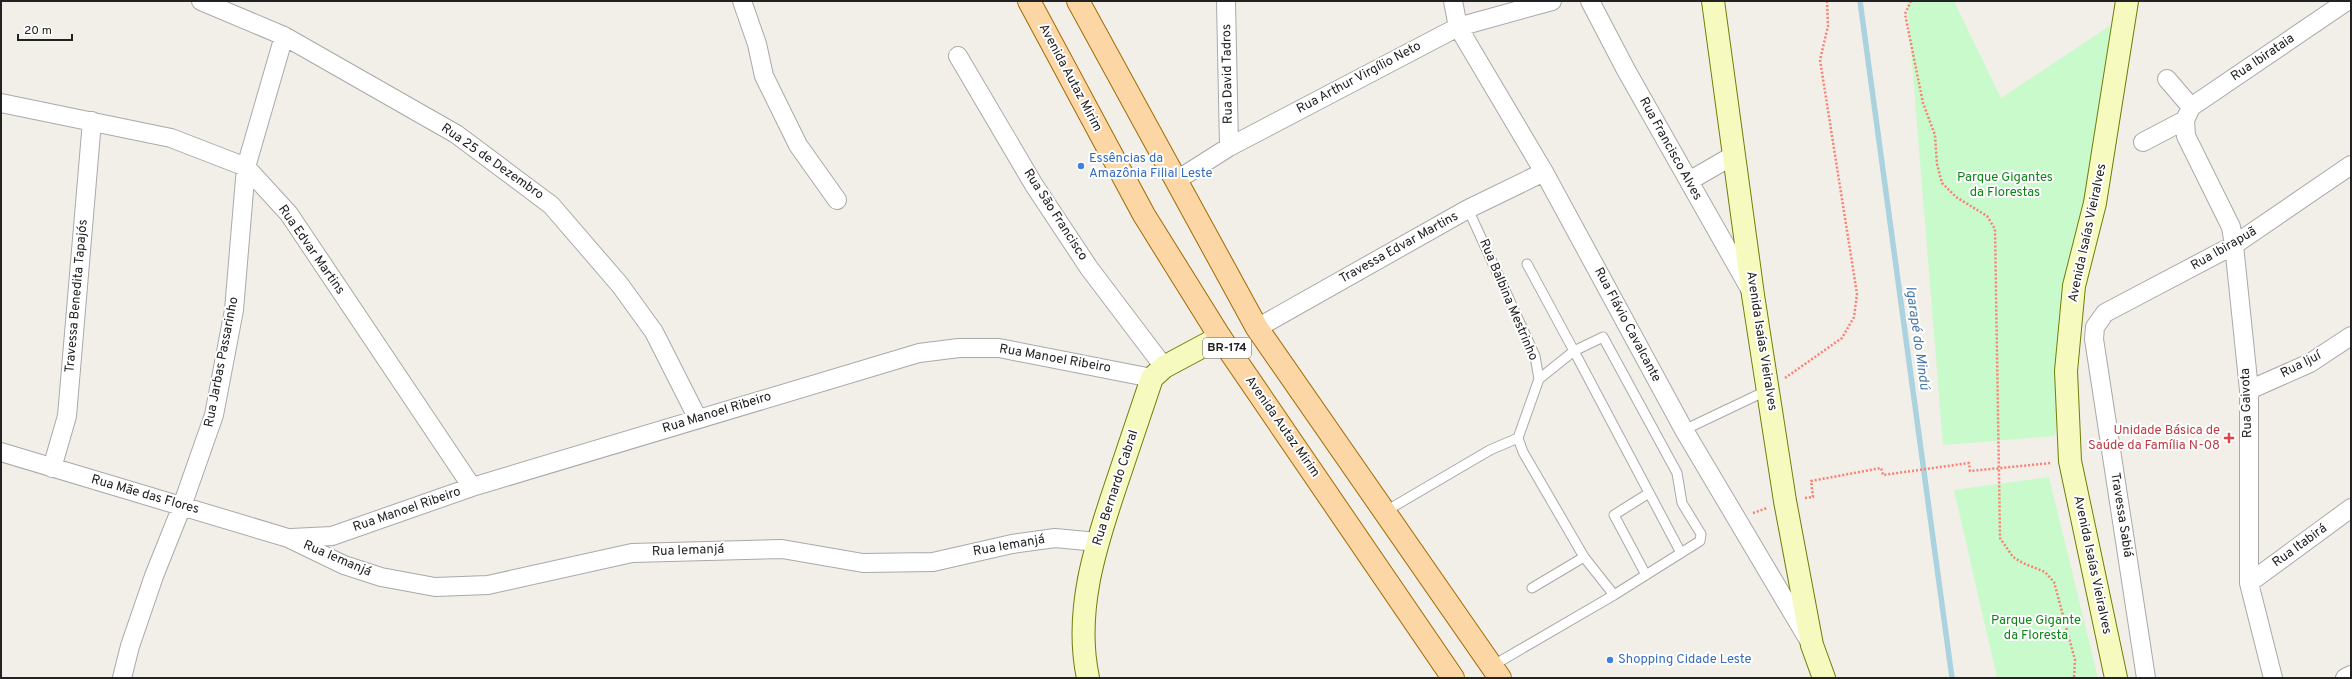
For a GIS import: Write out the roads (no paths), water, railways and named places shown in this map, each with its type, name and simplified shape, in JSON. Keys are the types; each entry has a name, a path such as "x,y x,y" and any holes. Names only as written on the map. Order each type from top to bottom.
{"main road":[{"name":"Avenida Autaz Mirim","path":"1028,1 1144,215 1220,337 1453,678"},
{"name":"BR-174","path":"1078,1 1257,328 1386,511 1496,672"},
{"name":"Avenida Isaías Vieiralves","path":"1713,1 1753,295 1785,501 1812,645 1824,678"},
{"name":"Avenida Isaías Vieiralves","path":"2116,678 2070,461 2066,371 2074,286 2095,203 2127,1"},
{"path":"1158,372 1220,337"},
{"name":"Rua Bernardo Cabral","path":"1088,678 1083,657 1083,624 1087,591 1097,542 1158,372"}],"street":[{"name":"Rua 25 de Dezembro","path":"200,1 284,36 456,134 551,205 620,285 654,332 698,419"},
{"path":"742,1 757,44 764,76 798,145 836,200"},
{"name":"Rua David Tadros","path":"1226,1 1229,148"},
{"name":"Rua Flávio Cavalcante","path":"1453,1 1458,27 1544,172 1684,430 1812,645"},
{"name":"Rua Arthur Virgílio Neto","path":"1177,180 1229,148 1458,27 1552,1"},
{"name":"Rua Francisco Alves","path":"1590,1 1688,181 1753,295"},
{"name":"Rua Ibirataia","path":"2143,142 2187,121 2347,1"},
{"name":"Rua Jarbas Passarinho","path":"122,678 130,646 154,576 182,506 214,415 234,310 246,167 284,36"},
{"name":"Rua São Francisco","path":"958,56 1038,192 1158,372"},
{"name":"Rua Gaivota","path":"2167,79 2187,121 2231,227 2249,390 2249,583 2274,678"},
{"name":"Rua Edvar Martins","path":"1,103 171,138 246,167 289,214 472,487"},
{"name":"Travessa Benedita Tapajós","path":"52,468 66,416 92,121"},
{"path":"1688,181 1734,155"},
{"name":"Rua Ibirapuã","path":"2095,327 2105,312 2234,245 2351,164"},
{"name":"Travessa Edvar Martins","path":"1257,328 1468,209 1544,172"},
{"name":"Travessa Sabiá","path":"2095,327 2094,340 2146,678"},
{"name":"Rua Ijuí","path":"2249,390 2310,363 2351,336"},
{"name":"Rua Manoel Ribeiro","path":"288,538 332,536 472,487 919,353 959,348 998,348 1158,372"},
{"name":"Rua Mãe das Flores","path":"1,452 288,538"},
{"name":"Rua Itabirá","path":"2249,583 2351,508"},
{"name":"Rua Iemanjá","path":"288,538 344,565 381,577 435,586 488,585 632,554 782,549 863,563 933,562 1012,544 1055,538 1097,542"},
{"path":"2345,678 2351,674"}],"lane":[{"name":"Rua Balbina Mestrinho","path":"1468,209 1535,356 1539,378 1518,438"},
{"path":"1527,264 1681,553"},
{"path":"1496,672 1700,541 1701,534 1682,503 1677,473 1603,337 1574,351 1539,378"},
{"path":"1684,430 1768,390"},
{"path":"1386,511 1490,450 1518,438 1523,452 1584,557 1614,595"},
{"path":"1646,575 1614,515 1649,494"},
{"path":"1532,588 1584,557"}],"waterway":[{"name":"Igarapé do Mindú","path":"1860,1 1952,678"}],"place":[{"name":"Essências da Amazônia Filial Leste","path":"1081,166"},
{"name":"Unidade Básica de Saúde da Família N-08","path":"2229,438"},
{"name":"Shopping Cidade Leste","path":"1610,660"}],"park label":[{"name":"Parque Gigantes da Florestas","path":"2005,186"},
{"name":"Parque Gigante da Floresta","path":"2036,628"}]}
